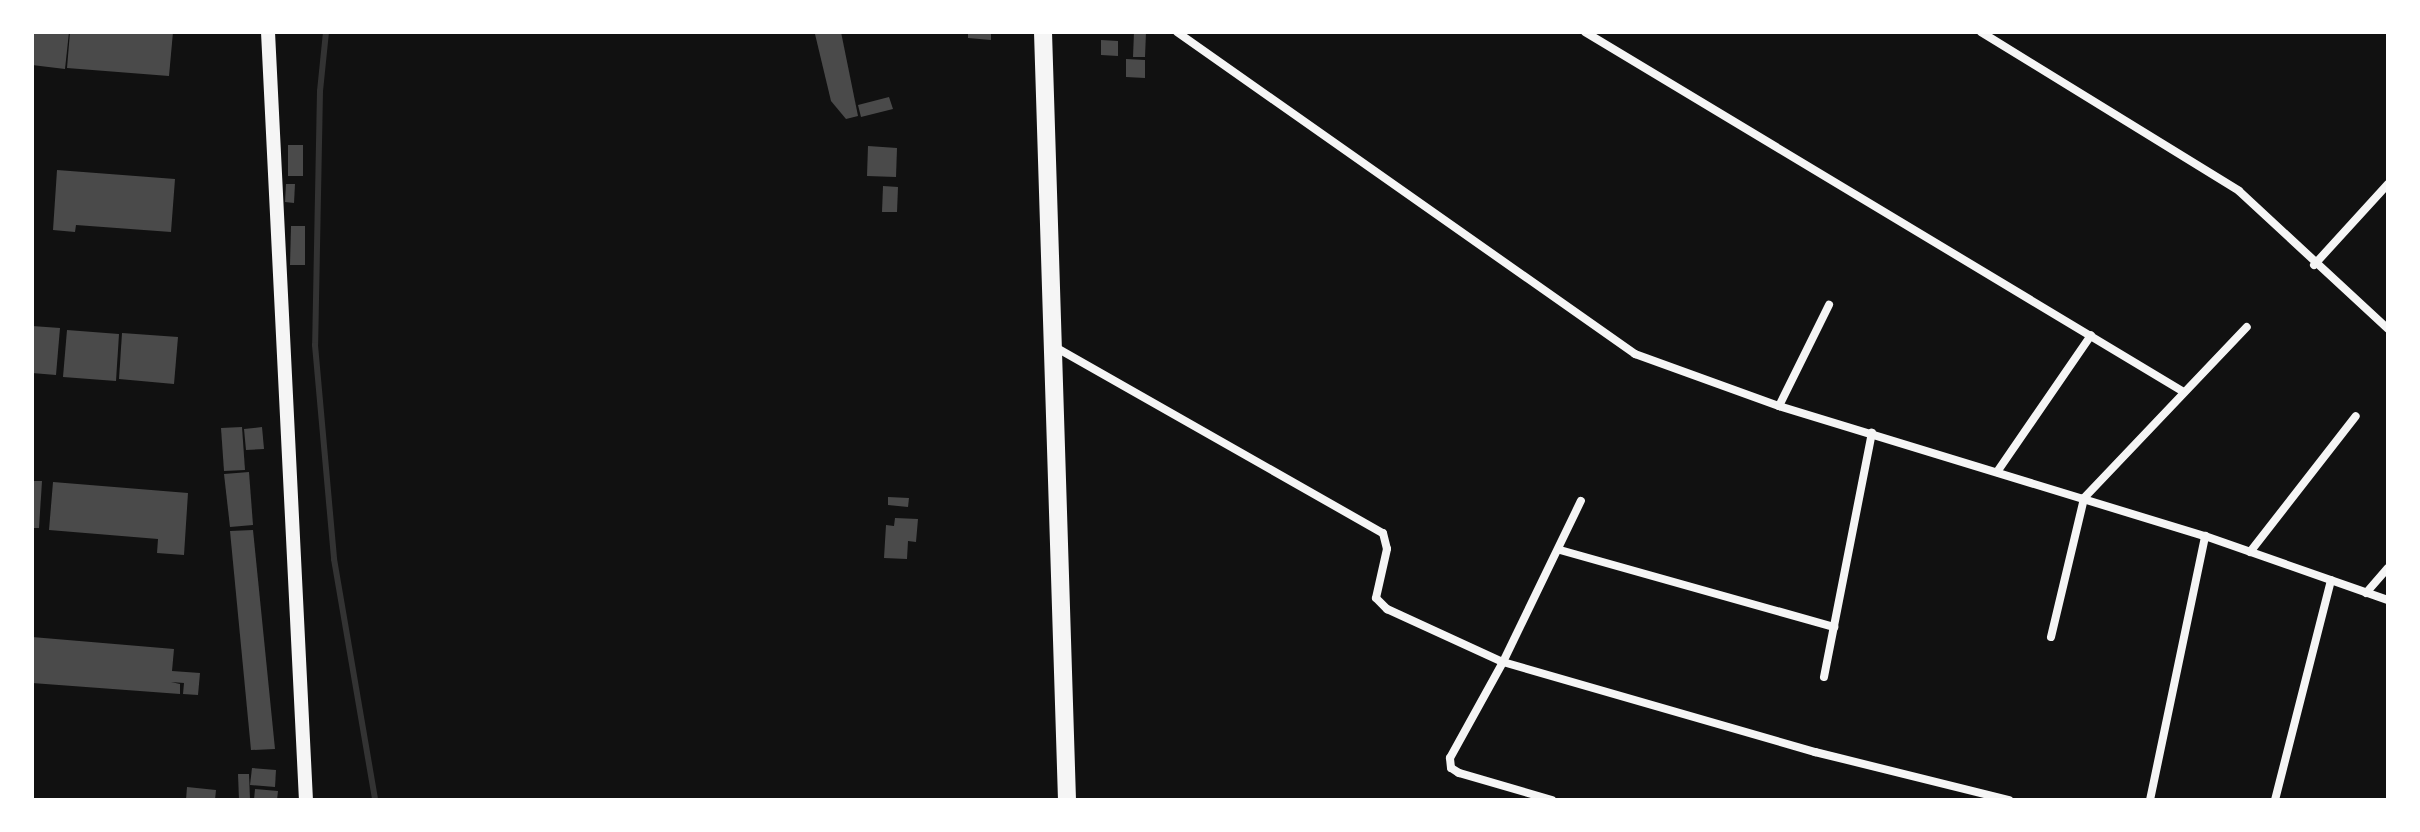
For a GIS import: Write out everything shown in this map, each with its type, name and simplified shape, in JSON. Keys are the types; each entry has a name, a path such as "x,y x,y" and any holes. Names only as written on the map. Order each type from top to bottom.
{"highway":[{"path":"1043,32 1067,800"}],"street":[{"path":"268,32 306,800"},
{"path":"1177,32 1635,354 1779,406 2205,536 2388,600"},
{"path":"1585,32 2182,391"},
{"path":"1981,32 2239,191 2314,265 2388,329"},
{"path":"2314,265 2388,184"},
{"path":"1779,406 1829,305"},
{"path":"2051,637 2084,498 2182,391 2247,327"},
{"path":"1997,472 2091,335"},
{"path":"1054,347 1383,533 1387,549 1376,598 1387,609 1503,662 1815,752 2009,800"},
{"path":"2250,552 2356,416"},
{"path":"1824,677 1872,433"},
{"path":"1552,800 1451,768 1450,758 1503,662 1560,550 1581,501"},
{"path":"2150,800 2205,536"},
{"path":"1560,550 1834,627"},
{"path":"2366,593 2388,568"},
{"path":"2275,800 2331,580"}],"building":[{"path":"32,32 69,32 65,69 32,65"},
{"path":"70,32 173,32 169,76 67,68"},
{"path":"841,32 858,116 846,119 831,101 815,34"},
{"path":"968,32 991,32 991,40 968,38"},
{"path":"1134,32 1146,32 1145,57 1133,57"},
{"path":"1101,40 1118,41 1118,56 1101,55"},
{"path":"1126,59 1145,60 1145,78 1126,77"},
{"path":"889,97 893,109 861,117 858,105"},
{"path":"288,145 303,145 303,176 288,176"},
{"path":"868,146 897,148 896,177 867,176"},
{"path":"57,170 175,179 171,232 76,225 75,232 53,230"},
{"path":"286,184 295,184 294,203 285,202"},
{"path":"883,186 898,187 897,212 882,212"},
{"path":"291,226 305,226 305,265 290,265"},
{"path":"32,326 60,328 56,375 32,373"},
{"path":"67,330 119,334 116,381 63,377"},
{"path":"122,333 178,337 174,384 119,379"},
{"path":"242,427 245,470 224,471 221,428"},
{"path":"262,427 264,449 246,450 244,429"},
{"path":"249,472 253,525 230,527 224,474"},
{"path":"32,481 42,481 39,528 32,528"},
{"path":"53,482 188,493 184,555 157,553 158,539 49,530"},
{"path":"888,497 909,498 908,507 888,505"},
{"path":"895,518 918,519 916,542 908,541 907,559 884,558 886,525 894,526"},
{"path":"253,530 275,749 251,750 230,531"},
{"path":"32,637 174,649 172,671 200,673 198,695 183,694 184,683 171,682 180,684 180,694 32,683"},
{"path":"252,768 276,770 275,787 250,785"},
{"path":"238,774 249,774 250,800 239,800"},
{"path":"187,787 216,790 215,800 186,800"},
{"path":"255,789 278,791 277,800 254,800"}],"waterway":[{"path":"326,32 320,91 315,345 334,559 375,800"}]}
